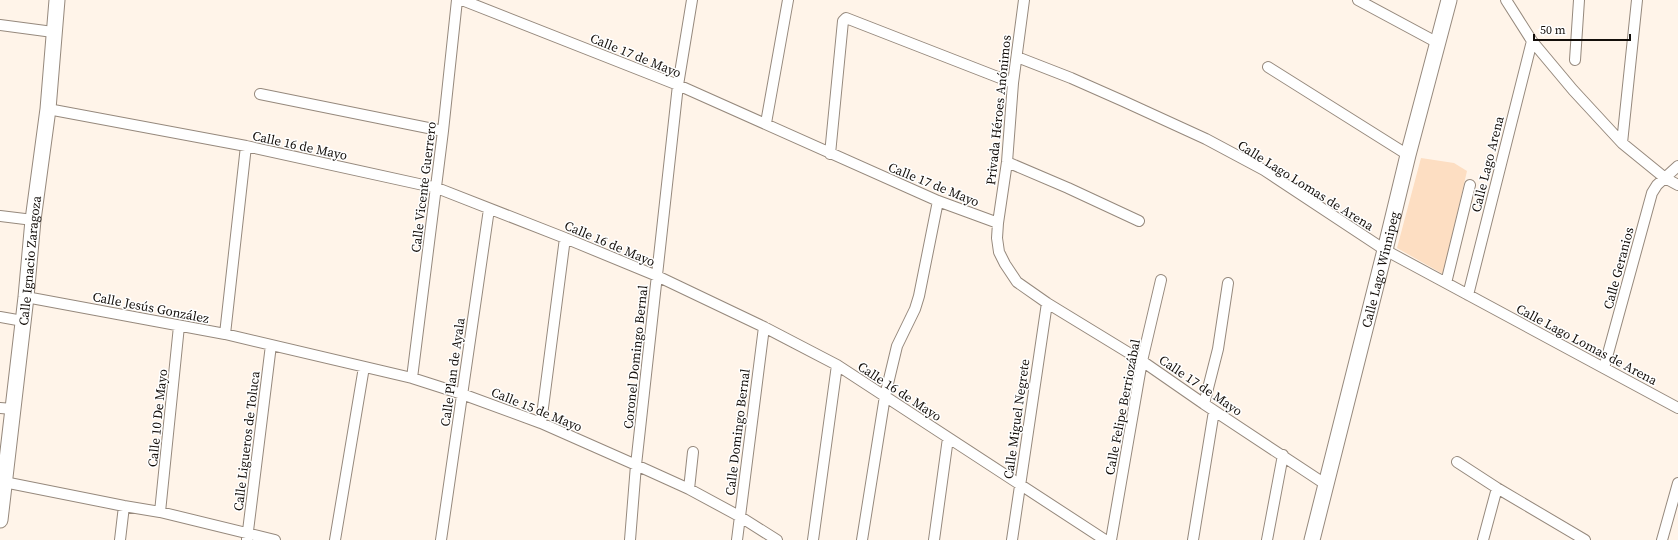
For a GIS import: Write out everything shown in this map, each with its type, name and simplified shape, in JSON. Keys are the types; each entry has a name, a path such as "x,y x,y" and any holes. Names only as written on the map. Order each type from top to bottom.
{"main road":[{"name":"Calle Ignacio Zaragoza","path":"0,520 4,482 7,408 26,297 48,108 57,0"},
{"name":"Calle Lago Winnipeg","path":"1312,540 1325,484 1386,250 1408,155 1449,0"}],"street":[{"name":"Calle Vicente Guerrero","path":"412,378 443,131 456,0"},
{"name":"Calle 17 de Mayo","path":"462,0 678,85 938,201 998,223 997,238 999,252 1017,282 1047,303 1142,361 1214,411 1325,484"},
{"name":"Coronel Domingo Bernal","path":"630,540 636,465 678,85 692,0"},
{"path":"766,123 788,0"},
{"name":"Privada Héroes Anónimos","path":"998,223 1007,162 1013,83 1024,0"},
{"path":"1358,0 1438,43"},
{"path":"1506,0 1532,41 1573,90 1622,143 1665,178 1678,186"},
{"path":"1575,60 1580,0"},
{"path":"1622,143 1636,0"},
{"path":"830,154 844,19 849,18 1013,83"},
{"path":"0,25 54,32"},
{"name":"Calle Lago Arena","path":"1468,295 1532,41"},
{"name":"Calle Lago Lomas de Arena","path":"1017,57 1084,84 1206,139 1264,170 1386,250 1678,408"},
{"path":"1268,67 1408,155"},
{"path":"260,94 443,131"},
{"name":"Calle 16 de Mayo","path":"48,108 246,146 436,188 565,238 657,276 764,326 837,364 1105,540"},
{"path":"225,334 246,146"},
{"path":"1007,162 1068,188 1138,221"},
{"name":"Calle Geranios","path":"1604,368 1652,193 1657,185 1678,166"},
{"path":"1446,283 1470,185"},
{"path":"862,540 885,396 897,346 915,310 938,201"},
{"name":"Calle Plan de Ayala","path":"441,540 489,209"},
{"path":"0,216 34,220"},
{"path":"541,423 565,238"},
{"name":"Calle Felipe Berriozábal","path":"1111,540 1142,361 1161,280"},
{"path":"1204,404 1218,349 1228,283"},
{"name":"Calle Jesús González","path":"26,297 225,334 271,345"},
{"name":"Calle Miguel Negrete","path":"1012,540 1047,303"},
{"path":"0,317 23,321"},
{"name":"Calle 10 De Mayo","path":"160,512 180,326"},
{"name":"Calle Domingo Bernal","path":"737,540 764,326"},
{"name":"Calle 15 de Mayo","path":"271,345 412,378 462,394 541,423 689,489 739,516 777,540"},
{"name":"Calle Ligueros de Toluca","path":"247,537 271,345"},
{"path":"813,540 837,364"},
{"path":"335,540 364,367"},
{"path":"1193,540 1214,411"},
{"path":"934,540 948,438"},
{"path":"689,489 693,452"},
{"path":"1267,540 1283,455"},
{"path":"1457,462 1497,488 1586,540"},
{"path":"4,482 160,512 247,537 275,540"},
{"path":"1662,540 1678,484"},
{"path":"1484,540 1497,488"},
{"path":"120,540 124,506"}],"shaded area":[{"path":"1421,158 1454,163 1467,171 1443,274 1397,248"}]}
